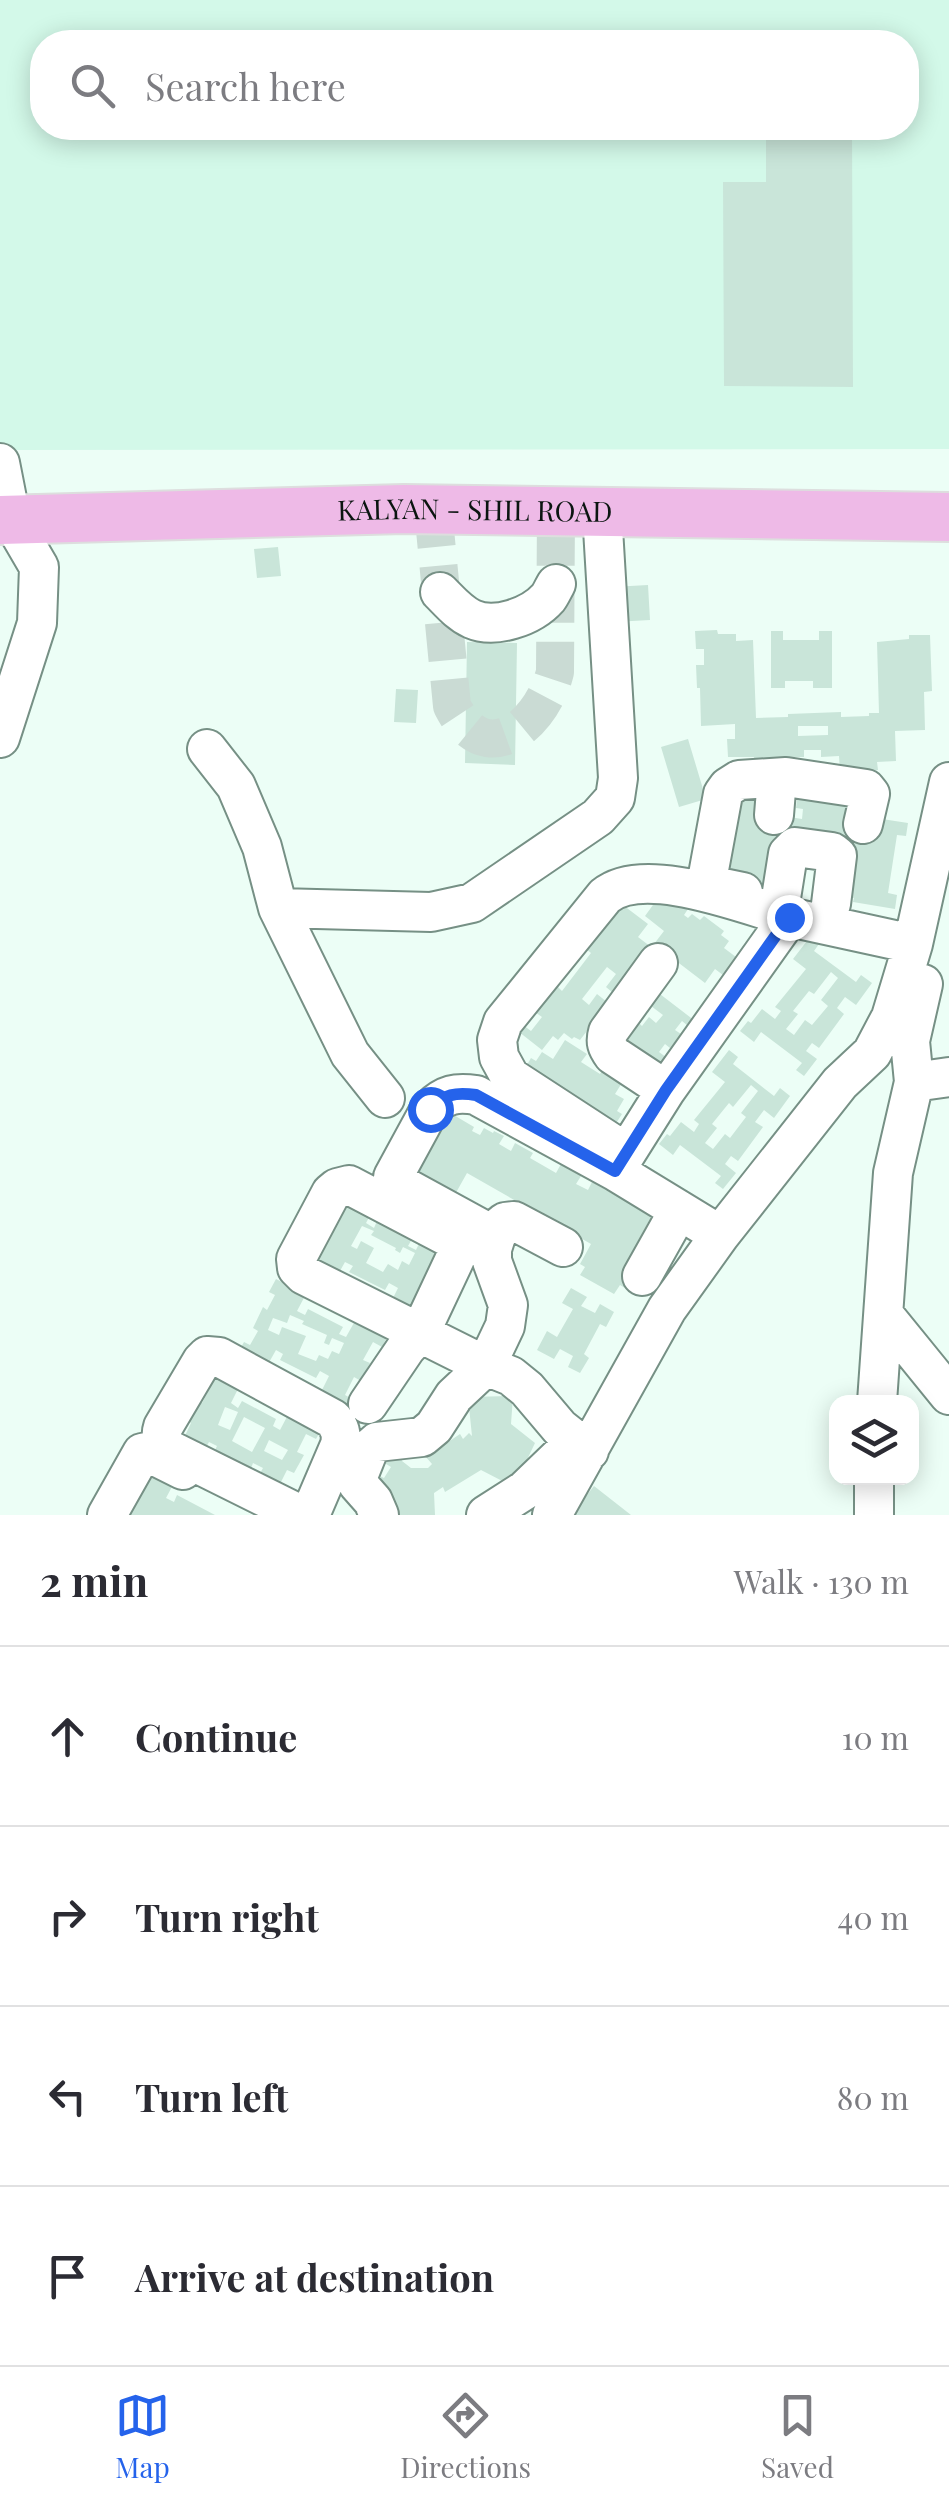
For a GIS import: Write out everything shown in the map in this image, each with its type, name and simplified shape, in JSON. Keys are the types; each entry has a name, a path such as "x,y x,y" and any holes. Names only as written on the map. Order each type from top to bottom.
{"main road":[{"name":"KALYAN - SHIL ROAD","path":"3,495 406,479 949,486"},
{"name":"KALYAN - SHIL ROAD","path":"3,495 404,509 949,517"}],"street":[{"path":"0,738 37,623 39,567 3,495"},
{"path":"278,908 431,912 472,903 598,817 615,798 618,778 602,512"},
{"path":"440,592 473,619 490,623 510,621 531,610 548,598 556,584"},
{"path":"207,749 236,786 262,847 278,908 350,1054 386,1098"},
{"path":"785,907 711,883 708,875 723,794 728,787 740,780 776,796 796,778 868,790 864,824"},
{"path":"552,1515 583,1446 667,1308 840,1083 872,1053 890,1017 913,944 949,782"},
{"path":"621,1162 785,907 788,854 795,846 837,856 834,915"},
{"path":"720,1235 679,1210 510,1077 499,1057 497,1040 502,1022 604,896 613,890 653,882 834,915 913,944"},
{"path":"878,1395 894,1173 931,1079 910,1041 949,884"},
{"path":"658,963 606,1040 613,1055 666,1090"},
{"path":"496,1237 399,1184 393,1177 430,1109 447,1096 458,1092 476,1095 621,1162"},
{"path":"642,1276 679,1210"},
{"path":"379,1515 358,1484 369,1449 377,1442 422,1437 454,1396 486,1366 505,1326 508,1306 492,1261 499,1227 514,1220 563,1247"},
{"path":"884,1315 949,1396"},
{"path":"368,1404 420,1333 511,1376 560,1428 583,1446"},
{"path":"301,1515 168,1449 162,1442 162,1426 207,1356 219,1357 333,1419 338,1426 340,1445 310,1515"},
{"path":"486,1515 583,1446"},
{"path":"106,1515 138,1457 148,1452 264,1515"},
{"path":"874,1485 874,1515"}],"shaded area":[{"path":"0,0 949,0 949,449 0,450"}],"building":[{"path":"766,140 852,140 853,387 724,386 723,182 766,182"},
{"path":"278,547 281,576 257,578 254,549"},
{"path":"648,585 650,620 614,622 612,587"},
{"path":"717,630 718,634 736,634 736,641 753,640 756,718 879,713 877,642 930,635 932,691 924,692 925,730 895,731 896,761 877,762 878,770 840,771 839,756 821,757 821,750 804,750 804,757 788,757 788,767 755,768 754,757 728,757 727,739 735,739 735,724 701,726 696,665 704,665 704,649 696,649 695,631","holes":["798,726 828,726 828,735 798,736"]},
{"path":"771,631 783,631 783,640 819,640 819,631 832,631 832,688 813,688 813,681 785,681 785,688 771,688"},
{"path":"467,642 517,643 515,765 465,763"},
{"path":"396,689 418,690 416,723 394,722"},
{"path":"688,739 706,799 679,807 661,747"},
{"path":"793,788 845,790 852,819 843,817 842,824 868,828 869,817 908,823 906,836 897,835 888,893 897,895 895,909 836,895 838,880 787,840 778,894 716,882 730,797 772,803 777,815 802,819 803,809 796,808 797,800 791,799"},
{"path":"666,887 688,909 684,915 688,918 692,914 700,920 704,916 724,931 721,935 729,941 724,948 740,960 727,978 715,969 705,983 654,944 664,931 645,916"},
{"path":"611,896 648,924 638,937 655,950 619,998 606,987 616,974 607,967 582,999 589,1005 597,994 612,1006 580,1040 564,1033 558,1040 553,1036 542,1050 514,1028 519,1022 531,1031 542,1017 529,1008 543,989 550,995 557,986 562,991 591,953 586,949"},
{"path":"810,937 819,944 814,951 856,982 861,975 872,983 856,1005 845,997 837,1008 844,1014 819,1048 812,1043 806,1051 817,1059 804,1076 796,1070 802,1063 761,1032 754,1042 740,1031 762,1009 775,1019 781,1011 775,1007 806,969 793,959","holes":["831,972 838,978 821,1000 828,1006 812,1025 805,1020 794,1035 786,1029 798,1014 793,1011 809,991 814,994"]},
{"path":"656,991 699,1024 694,1031 682,1021 675,1030 681,1034 670,1048 665,1044 659,1052 674,1063 667,1072 621,1037 637,1021 642,1026 649,1017 656,1023 663,1015 647,1003"},
{"path":"565,1040 587,1054 581,1062 600,1074 605,1065 625,1078 615,1094 624,1099 617,1111 622,1114 611,1131 521,1075 531,1058 536,1061 542,1052 553,1059"},
{"path":"729,1050 738,1057 733,1064 774,1096 780,1088 790,1096 774,1118 764,1110 755,1122 763,1127 738,1161 731,1156 725,1164 736,1173 723,1189 715,1183 721,1176 680,1145 673,1155 659,1144 681,1122 694,1132 699,1124 694,1120 725,1082 712,1072","holes":["751,1085 758,1091 741,1113 746,1117 730,1138 725,1134 713,1149 705,1143 717,1128 712,1124 729,1103 733,1107"]},
{"path":"447,1111 480,1135 484,1128 504,1136 499,1144 511,1151 515,1143 533,1153 530,1158 556,1173 561,1164 581,1176 576,1184 588,1190 592,1182 652,1216 644,1230 654,1236 625,1288 620,1285 614,1294 580,1275 585,1267 580,1264 591,1244 467,1173 453,1198 398,1181"},
{"path":"337,1203 375,1206 366,1223 374,1228 377,1221 412,1239 408,1246 416,1250 424,1233 456,1249 423,1312 389,1306 398,1288 389,1283 385,1290 349,1272 353,1266 345,1262 336,1278 307,1263 312,1254 319,1257 327,1243 321,1240","holes":["362,1226 374,1231 371,1235 400,1253 403,1247 415,1253 409,1265 402,1261 398,1270 388,1264 383,1272 366,1263 374,1248 361,1241 357,1249 351,1246"]},
{"path":"276,1279 306,1294 297,1311 305,1315 308,1309 343,1327 339,1334 346,1337 355,1321 387,1337 382,1347 373,1342 363,1360 370,1363 361,1381 354,1377 345,1395 354,1400 349,1410 320,1394 329,1376 320,1371 316,1378 280,1360 283,1354 276,1350 267,1366 239,1351 244,1342 250,1345 258,1331 253,1328 263,1307 267,1310 275,1295 269,1292","holes":["290,1315 304,1321 302,1324 327,1335 324,1343 329,1345 332,1338 344,1343 339,1354 332,1351 328,1359 319,1355 316,1361 298,1354 306,1336 282,1327 279,1335 268,1330 273,1318 287,1323"]},
{"path":"571,1288 587,1297 581,1306 595,1313 600,1304 614,1312 606,1327 600,1324 584,1354 589,1358 580,1373 568,1367 573,1356 560,1349 554,1359 537,1350 547,1331 557,1337 573,1309 562,1303"},
{"path":"207,1370 239,1387 231,1403 238,1408 242,1401 276,1419 273,1426 280,1430 289,1413 321,1430 316,1439 306,1434 297,1452 304,1455 294,1473 287,1470 278,1488 253,1486 263,1468 253,1463 250,1471 214,1452 217,1446 209,1442 200,1459 184,1438 191,1423 185,1419 196,1399 202,1403 210,1388 200,1383","holes":["225,1407 238,1412 230,1430 218,1425","244,1417 265,1428 252,1452 232,1441","269,1440 288,1450 282,1460 264,1451"]},
{"path":"513,1396 511,1424 535,1443 514,1487 481,1470 445,1492 443,1487 434,1493 435,1515 391,1515 393,1497 365,1484 371,1472 384,1478 391,1467 378,1459 404,1455 402,1461 411,1468 428,1468 432,1464 426,1457 460,1434 463,1439 469,1433 472,1436 468,1397"},
{"path":"142,1464 175,1481 166,1498 174,1502 177,1495 215,1515 123,1515"},
{"path":"594,1486 631,1515 571,1515"}],"tunnel":[{"path":"433,509 452,706 466,726 481,736 496,738 511,734 526,723 538,709 555,672 556,511"}],"route":[{"path":"430,1109 458,1092 476,1095 615,1171 666,1090 789,917"}]}
